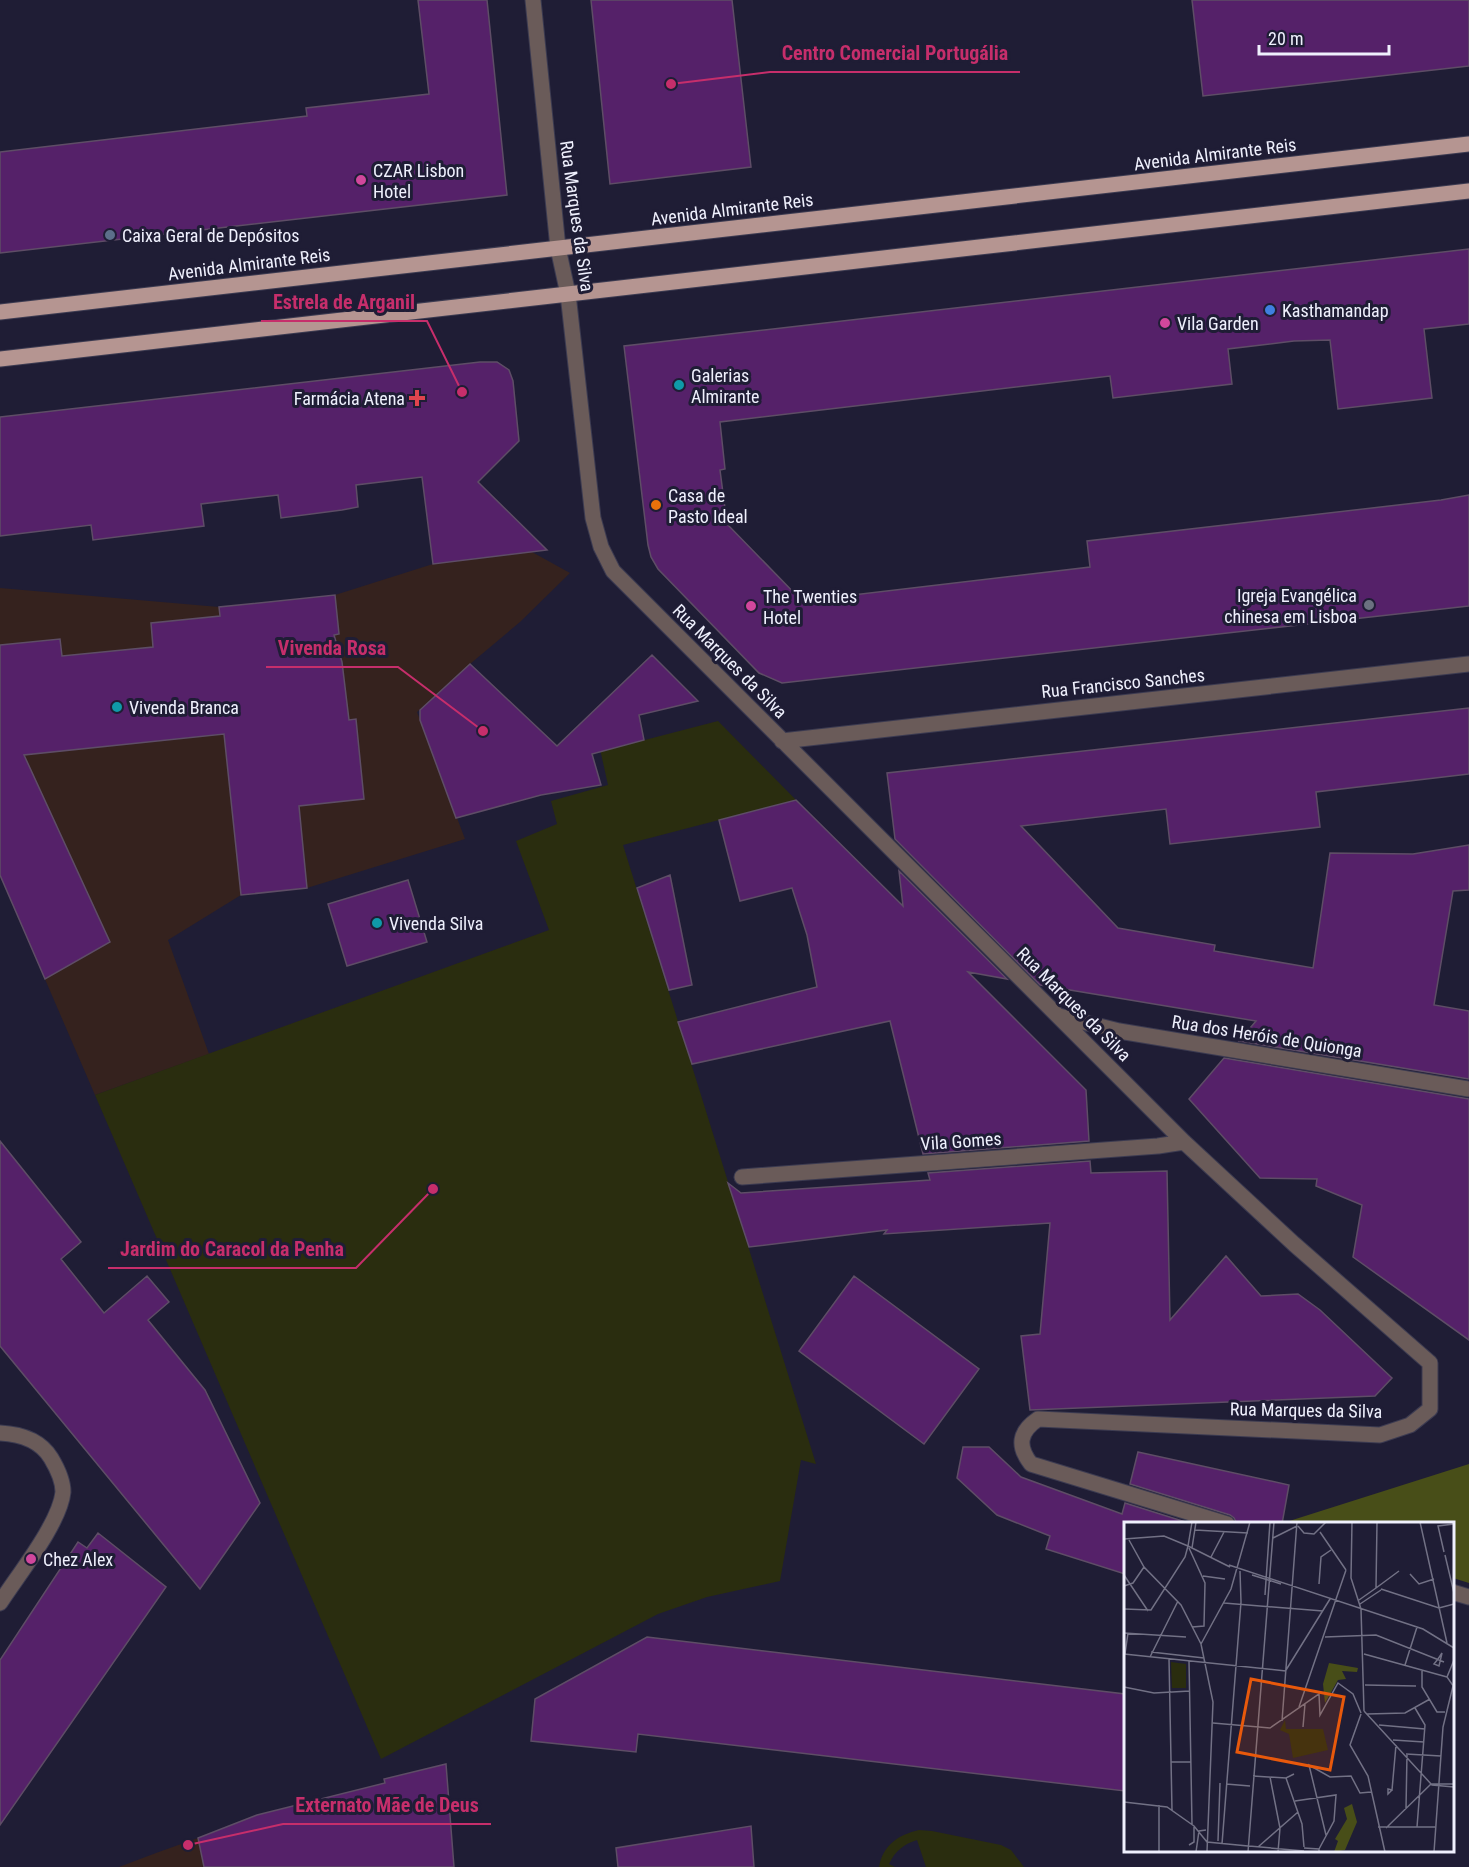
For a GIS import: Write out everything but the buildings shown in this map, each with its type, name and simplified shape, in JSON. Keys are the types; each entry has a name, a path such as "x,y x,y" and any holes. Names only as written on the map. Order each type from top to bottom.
{"main road":[{"name":"Avenida Almirante Reis","path":"0,312 1469,144"},
{"path":"0,359 1469,191"}],"street":[{"name":"Rua Marques da Silva","path":"532,0 558,248 568,294 593,518 601,547 613,571 1184,1142 1279,1231 1430,1363 1430,1409 1410,1425 1380,1435 1059,1419 1038,1419 1023,1434 1024,1455 1031,1464 1220,1522"},
{"name":"Rua Francisco Sanches","path":"782,741 1469,664"},
{"name":"Rua dos Heróis de Quionga","path":"1059,1016 1119,1031 1469,1089"},
{"name":"Vila Gomes","path":"741,1177 1158,1146 1184,1142"},
{"path":"0,1433 14,1433 33,1440 48,1452 58,1469 63,1490 60,1510 0,1603"},
{"path":"1454,1593 1469,1597"}],"shaded area":[{"path":"532,552 570,573 520,622 417,712 465,839 307,888 241,895 168,940 209,1054 95,1095 0,875 0,588 219,607 335,595 433,564"},
{"path":"198,1838 204,1867 119,1867 156,1853"}],"green space":[{"path":"718,721 796,800 623,845 816,1464 801,1460 780,1581 707,1597 658,1614 381,1759 95,1095 549,930 516,841 557,824 551,801 608,785 600,749"},
{"path":"1469,1464 1469,1583 1454,1578 1454,1522 1286,1522"},
{"path":"919,1830 1001,1845 1011,1850 1024,1867 926,1867 917,1840 904,1846 894,1855 889,1864 895,1867 879,1867 884,1853 893,1842"}],"place":[{"name":"Centro Comercial Portugália","path":"671,84"},
{"name":"CZAR Lisbon Hotel","path":"361,180"},
{"name":"Caixa Geral de Depósitos","path":"110,235"},
{"name":"Kasthamandap","path":"1270,310"},
{"name":"Vila Garden","path":"1165,323"},
{"name":"Galerias Almirante","path":"679,385"},
{"name":"Estrela de Arganil","path":"462,392"},
{"name":"Farmácia Atena","path":"417,398"},
{"name":"Casa de Pasto Ideal","path":"656,505"},
{"name":"Igreja Evangélica chinesa em Lisboa","path":"1369,605"},
{"name":"The Twenties Hotel","path":"751,606"},
{"name":"Vivenda Branca","path":"117,707"},
{"name":"Vivenda Rosa","path":"483,731"},
{"name":"Vivenda Silva","path":"377,923"},
{"name":"Jardim do Caracol da Penha","path":"433,1189"},
{"name":"Chez Alex","path":"31,1559"},
{"name":"Externato Mãe de Deus","path":"188,1845"}]}
